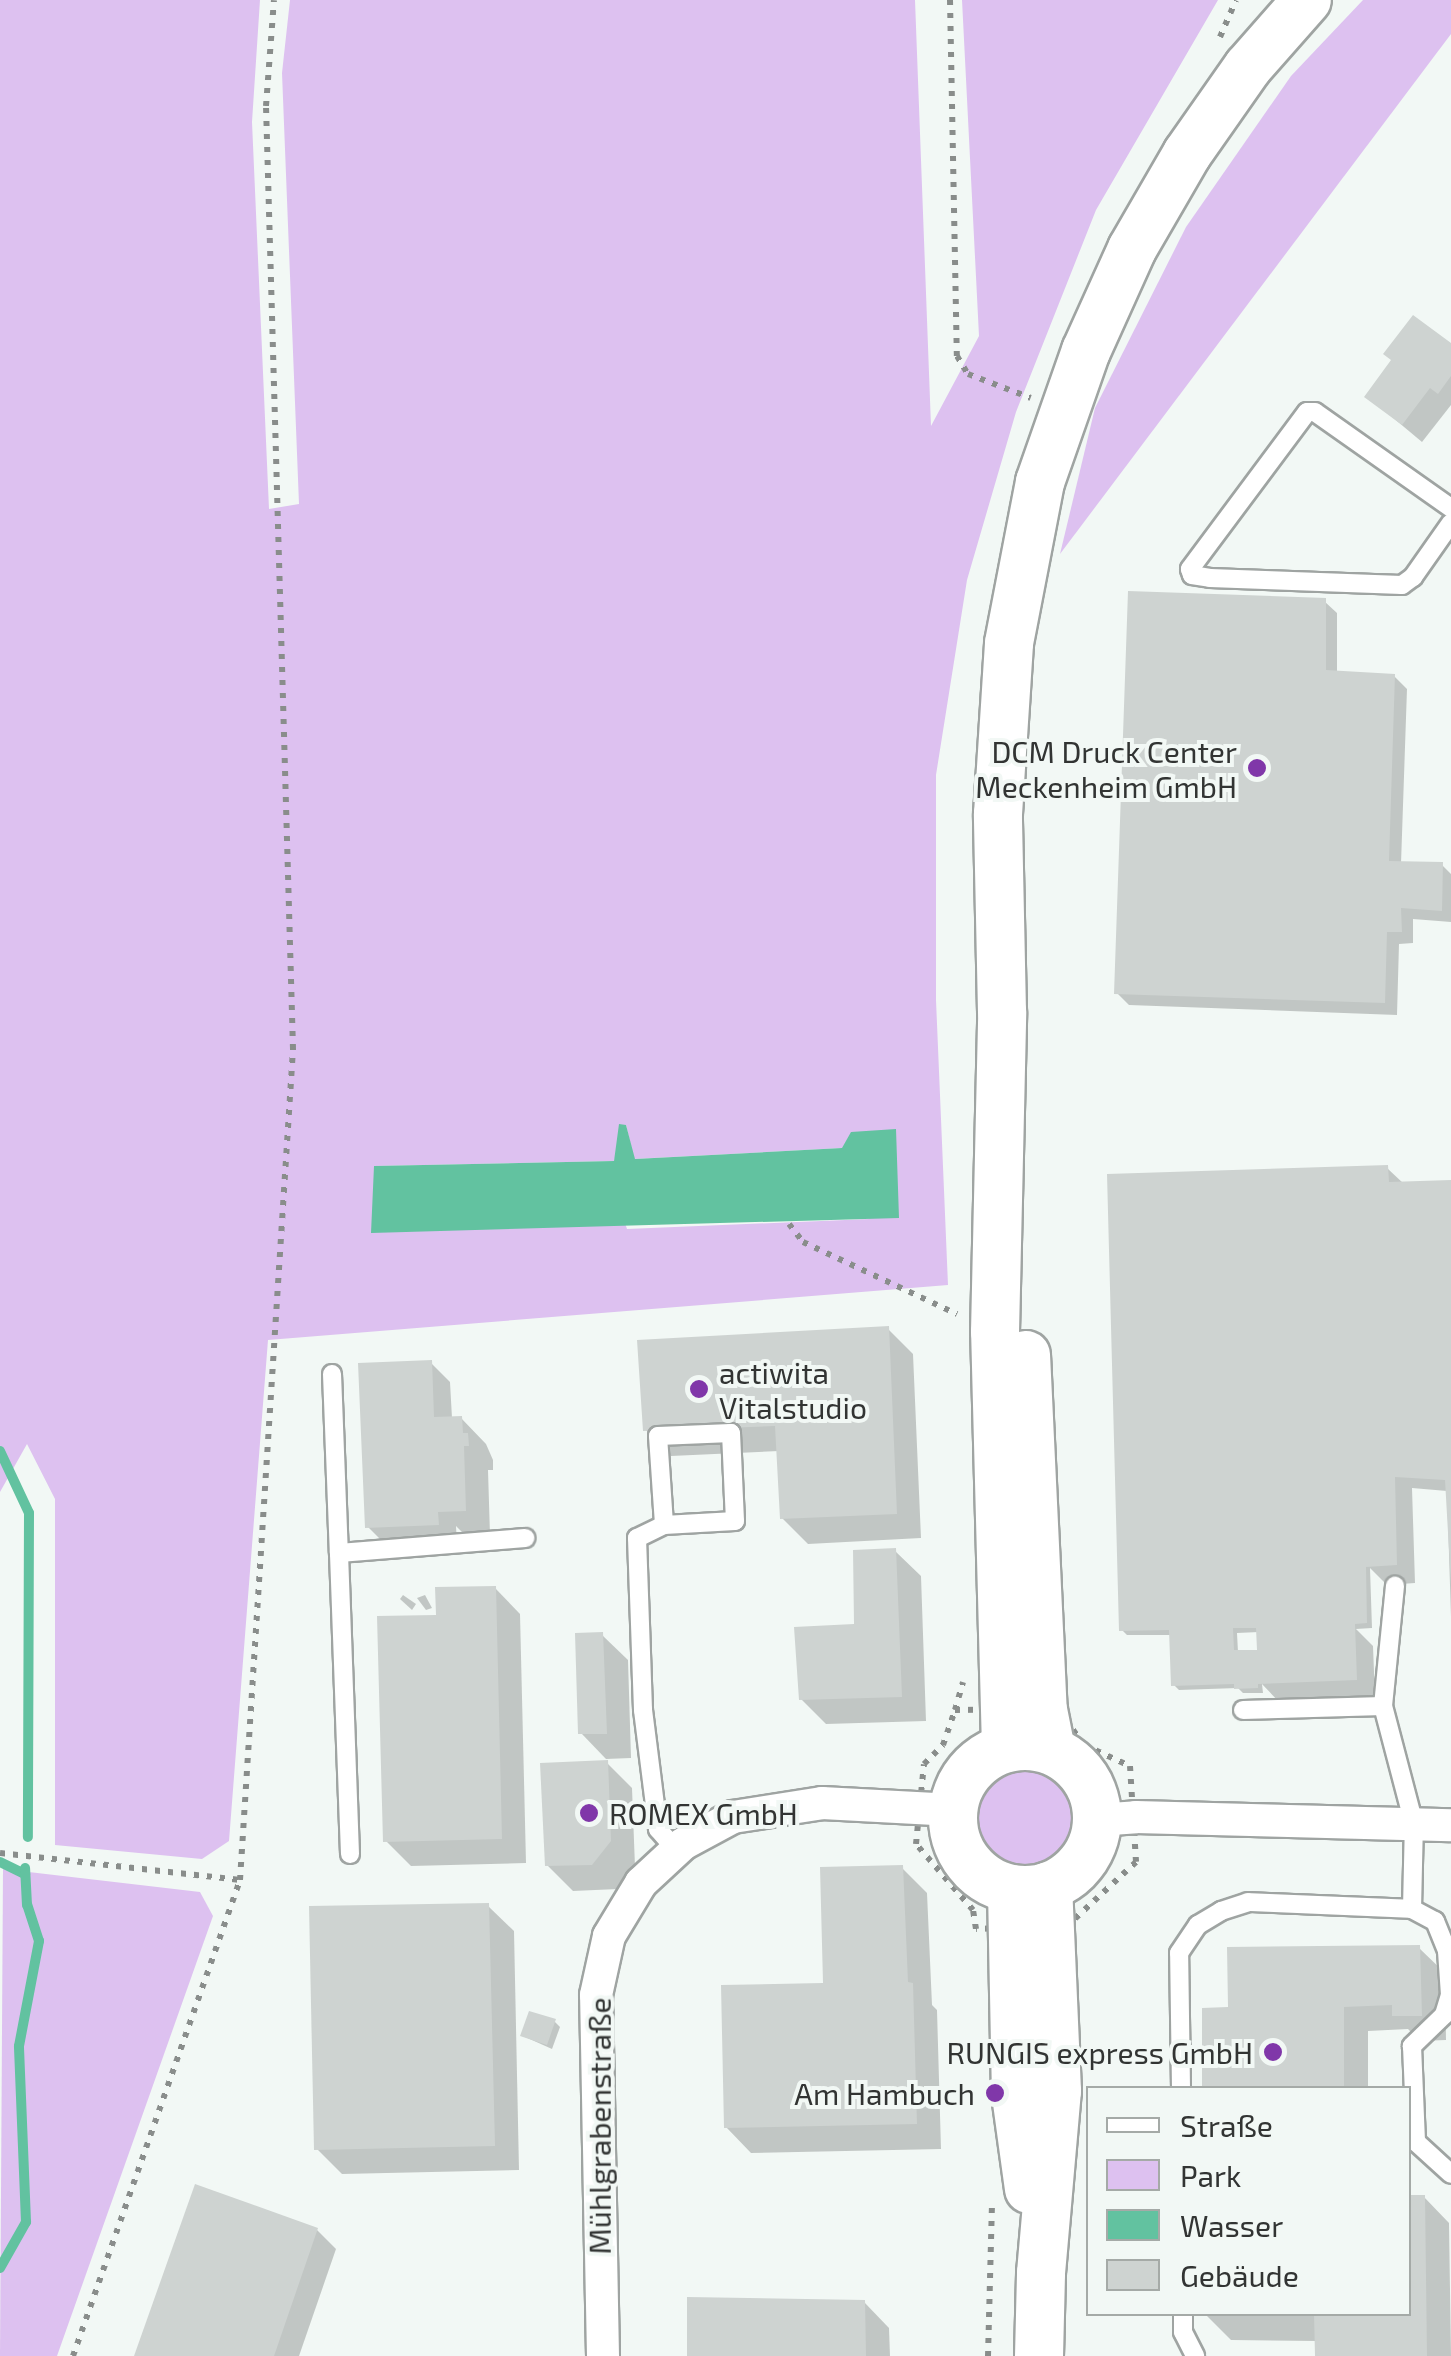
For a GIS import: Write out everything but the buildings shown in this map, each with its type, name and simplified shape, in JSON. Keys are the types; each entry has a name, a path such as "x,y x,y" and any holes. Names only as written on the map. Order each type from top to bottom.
{"main road":[{"path":"1039,2356 1041,2273 1016,2095 1031,1907 1084,1861 1116,1819 1085,1778 1027,1730 994,1332 1002,1012 998,814 1009,642 1040,482 1086,351 1132,249 1187,154 1248,67 1307,0"},
{"path":"1002,1012 1025,1329 1027,1730"},
{"path":"1027,1730 971,1771 936,1807 954,1831 968,1860 992,1882 1031,1907"}],"street":[{"name":"Mühlgrabenstraße","path":"603,2356 596,1994 608,1936 641,1883 676,1850 733,1817 822,1802 936,1807"},
{"path":"1116,1819 1451,1825"}],"lane":[{"path":"1451,508 1315,412 1307,412 1190,569 1192,575 1210,578 1402,584 1413,577 1451,522"},
{"path":"332,1374 350,1854"},
{"path":"664,1525 658,1436 731,1433 735,1522 664,1525 637,1538 641,1653 658,1829 676,1850"},
{"path":"338,1553 524,1538"},
{"path":"1395,1586 1384,1706 1414,1824 1412,1910"},
{"path":"1242,1710 1384,1706"},
{"path":"1181,2086 1179,1954 1198,1925 1221,1910 1248,1902 1412,1910 1435,1921 1447,1952 1450,1994 1444,2014 1412,2046 1416,2142 1451,2174"},
{"path":"1183,2316 1184,2332 1195,2356"}],"path":[{"path":"73,2356 240,1880 293,1049 266,106 274,0"},
{"path":"950,0 957,356 968,374 1032,398"},
{"path":"790,1224 802,1242 994,1332"},
{"path":"1058,1708 1084,1745 1130,1766 1116,1819 1136,1862 1068,1924 1031,1907 976,1928 974,1910 916,1844 936,1807 924,1764 943,1745 956,1710 1027,1730 1058,1708"},
{"path":"0,1853 240,1880"}],"green space":[{"path":"0,0 260,0 252,122 269,509 299,504 282,73 290,0 915,0 931,426 979,336 962,0 1218,0 1096,210 1016,412 967,580 936,775 936,1000 948,1285 268,1340 229,1841 202,1859 55,1845 55,1499 27,1444 0,1492","holes":["626,1125 634,1159 842,1148 869,1219 627,1229 625,1223 375,1166 614,1161"]},
{"path":"1363,0 1451,0 1451,34 1060,554 1095,408 1186,227 1291,76"},
{"path":"1026,1766 1045,1770 1062,1781 1073,1798 1077,1817 1073,1836 1062,1853 1045,1864 1026,1868 1007,1864 990,1853 979,1836 975,1817 979,1798 990,1781 1007,1770"},
{"path":"3,1869 200,1892 213,1916 57,2356 0,2356"}],"water":[{"path":"619,1124 626,1125 635,1159 842,1148 851,1132 896,1129 899,1218 371,1233 374,1166 614,1161"}],"waterway":[{"path":"0,1451 29,1513 28,1837"},
{"path":"0,1862 25,1874"},
{"path":"0,2268 26,2222 19,2046 39,1941 27,1905 25,1868"}],"place":[{"name":"DCM Druck Center Meckenheim GmbH","path":"1257,768"},
{"name":"actiwita Vitalstudio","path":"699,1389"},
{"name":"ROMEX GmbH","path":"589,1813"},
{"name":"RUNGIS express GmbH","path":"1273,2052"},
{"name":"Am Hambuch","path":"995,2093"}]}
